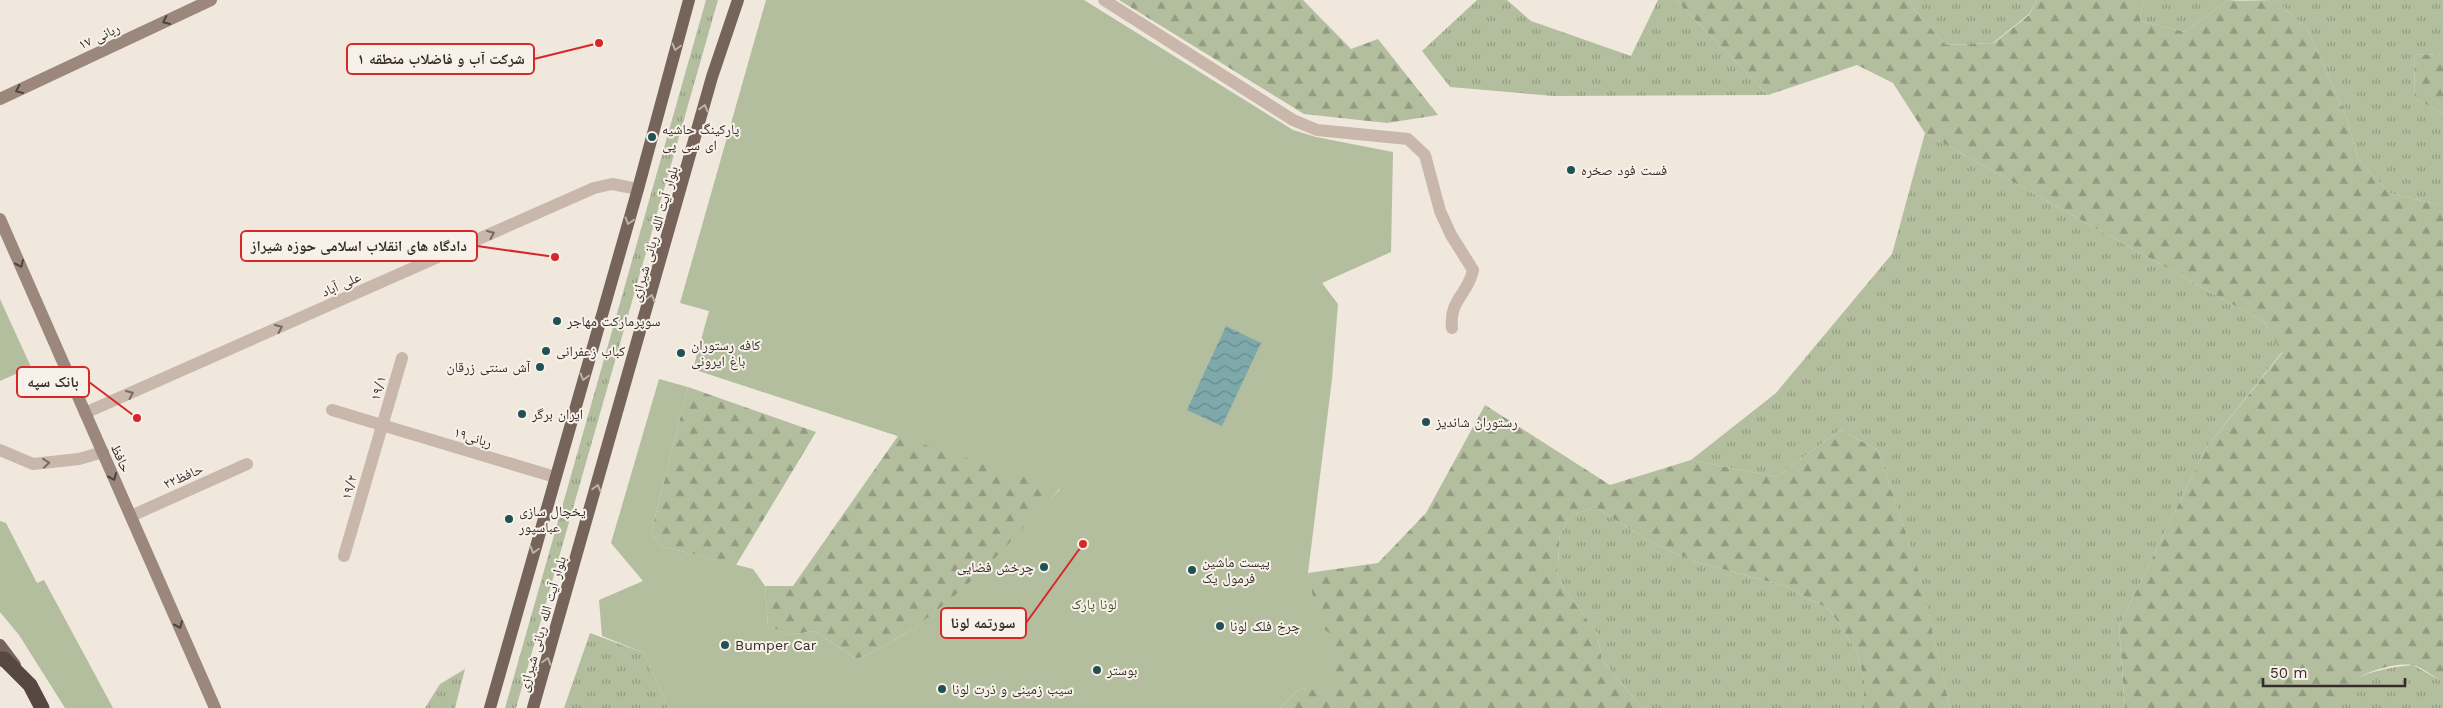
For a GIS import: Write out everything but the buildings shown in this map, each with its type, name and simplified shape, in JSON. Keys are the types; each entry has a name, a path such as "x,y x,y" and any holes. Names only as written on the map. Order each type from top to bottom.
{"highway":[{"path":"0,659 4,659 30,685 42,708"}],"main road":[{"name":"ربانی ۱۷","path":"0,99 211,0"},
{"name":"بلوار آیت الله ربانی شیرازی","path":"490,708 638,189 689,0"},
{"name":"بلوار آیت الله ربانی شیرازی","path":"533,708 712,77 738,0"},
{"name":"حافظ","path":"0,219 215,708"},
{"path":"0,645 30,685"}],"street":[{"path":"1104,0 1293,120 1317,130 1408,139 1425,155 1440,212 1450,235 1473,270 1471,281 1453,307 1452,328"},
{"name":"علی آباد","path":"86,413 594,188 612,184 638,189"},
{"name":"۱۹/۱","path":"382,426 402,358"},
{"name":"ربانی۱۹","path":"332,410 555,477"},
{"name":"۱۹/۲","path":"344,556 382,426"},
{"path":"0,450 33,464 79,459 103,452"},
{"name":"حافظ۲۲","path":"131,516 247,464"}],"green space":[{"path":"706,0 718,0 516,708 505,708"},
{"name":"لونا پارک","path":"766,0 1084,0 1293,130 1316,137 1393,152 1391,252 1322,283 1338,304 1332,379 1308,573 1319,626 1337,638 1330,692 1300,688 1280,708 668,708 644,653 602,636 599,600 643,581 611,543 659,379 688,387 651,533 661,546 753,569 765,586 768,626 790,635 815,631 857,659 915,627 942,607 991,562 1060,489 693,369 709,311 680,303"},
{"path":"1119,0 1303,0 1351,49 1378,39 1438,115 1387,123 1304,114"},
{"path":"1477,0 1507,0 1531,21 1631,56 1658,0 1676,0 1768,95 1554,96 1450,87 1422,51"},
{"path":"1676,0 1909,0 1915,11 1946,45 1994,43 2029,15 2037,0 2143,0 2140,21 2185,32 2227,1 2275,0 2307,28 2346,116 2358,159 2389,193 2443,206 2443,682 2416,666 2389,666 2363,675 2351,682 2340,690 2329,708 2125,708 2119,626 2206,448 2282,353 2264,322 1925,133 1893,83 1857,65 1768,95"},
{"path":"1909,0 2037,0 2029,14 1993,43 1946,45 1915,11"},
{"path":"2143,0 2242,0 2227,1 2185,32 2140,21"},
{"path":"2275,0 2443,0 2443,55 2414,54 2415,98 2443,114 2443,206 2389,193 2358,159 2346,116 2307,28"},
{"path":"2414,54 2443,55 2443,114 2415,98"},
{"path":"1925,133 2264,322 2282,352 2206,448 2119,626 2125,708 1950,708 1918,570 1878,450 1840,430 1777,477 1691,460 1776,393 1892,254"},
{"path":"0,299 31,367 0,381"},
{"path":"693,369 1104,435 1023,530 960,592 927,618 893,641 857,659 815,631 790,635 768,626 765,586 793,586 898,436"},
{"path":"688,387 816,432 736,565 661,546 651,533"},
{"path":"1485,405 1610,485 1691,460 1777,477 1840,430 1878,450 1918,569 1950,708 1864,708 1864,679 1857,652 1830,610 1785,586 1696,562 1654,544 1595,507 1573,515 1560,533 1557,578 1597,633 1602,660 1642,708 1280,708 1300,688 1330,691 1308,573 1378,563 1426,513"},
{"path":"1595,507 1654,544 1696,562 1785,586 1830,610 1857,652 1864,679 1864,708 1642,708 1602,660 1597,633 1557,578 1560,533 1573,515"},
{"path":"0,521 6,523 37,583 44,580 113,708 65,708 19,635 0,612"},
{"path":"590,633 644,653 668,708 564,708"},
{"path":"2413,665 2443,682 2443,708 2329,708 2333,697 2340,688 2350,681 2376,671"},
{"path":"465,669 455,708 425,708 440,684"}],"water":[{"path":"1226,326 1261,343 1222,426 1187,410"}],"place":[{"name":"شرکت آب و فاضلاب منطقه ۱","path":"599,43"},
{"name":"پارکینگ حاشیه ای سی پی","path":"652,137"},
{"name":"فست فود صخره","path":"1571,170"},
{"name":"دادگاه های انقلاب اسلامی حوزه شیراز","path":"555,257"},
{"name":"سوپرمارکت مهاجر","path":"557,321"},
{"name":"کباب زعفرانی","path":"546,351"},
{"name":"کافه رستوران باغ ایرونی","path":"681,353"},
{"name":"آش سنتی زرقان","path":"540,367"},
{"name":"ایران برگر","path":"522,414"},
{"name":"بانک سپه","path":"137,418"},
{"name":"رستوران شاندیز","path":"1426,422"},
{"name":"یخچال سازی عباسپور","path":"509,519"},
{"name":"سورتمه لونا","path":"1083,544"},
{"name":"چرخش فضایی","path":"1044,567"},
{"name":"پیست ماشین فرمول یک","path":"1192,570"},
{"name":"چرخ فلک لونا","path":"1220,626"},
{"name":"Bumper Car","path":"725,645"},
{"name":"بوستر","path":"1097,670"},
{"name":"سیب زمینی و ذرت لونا","path":"942,689"}]}
